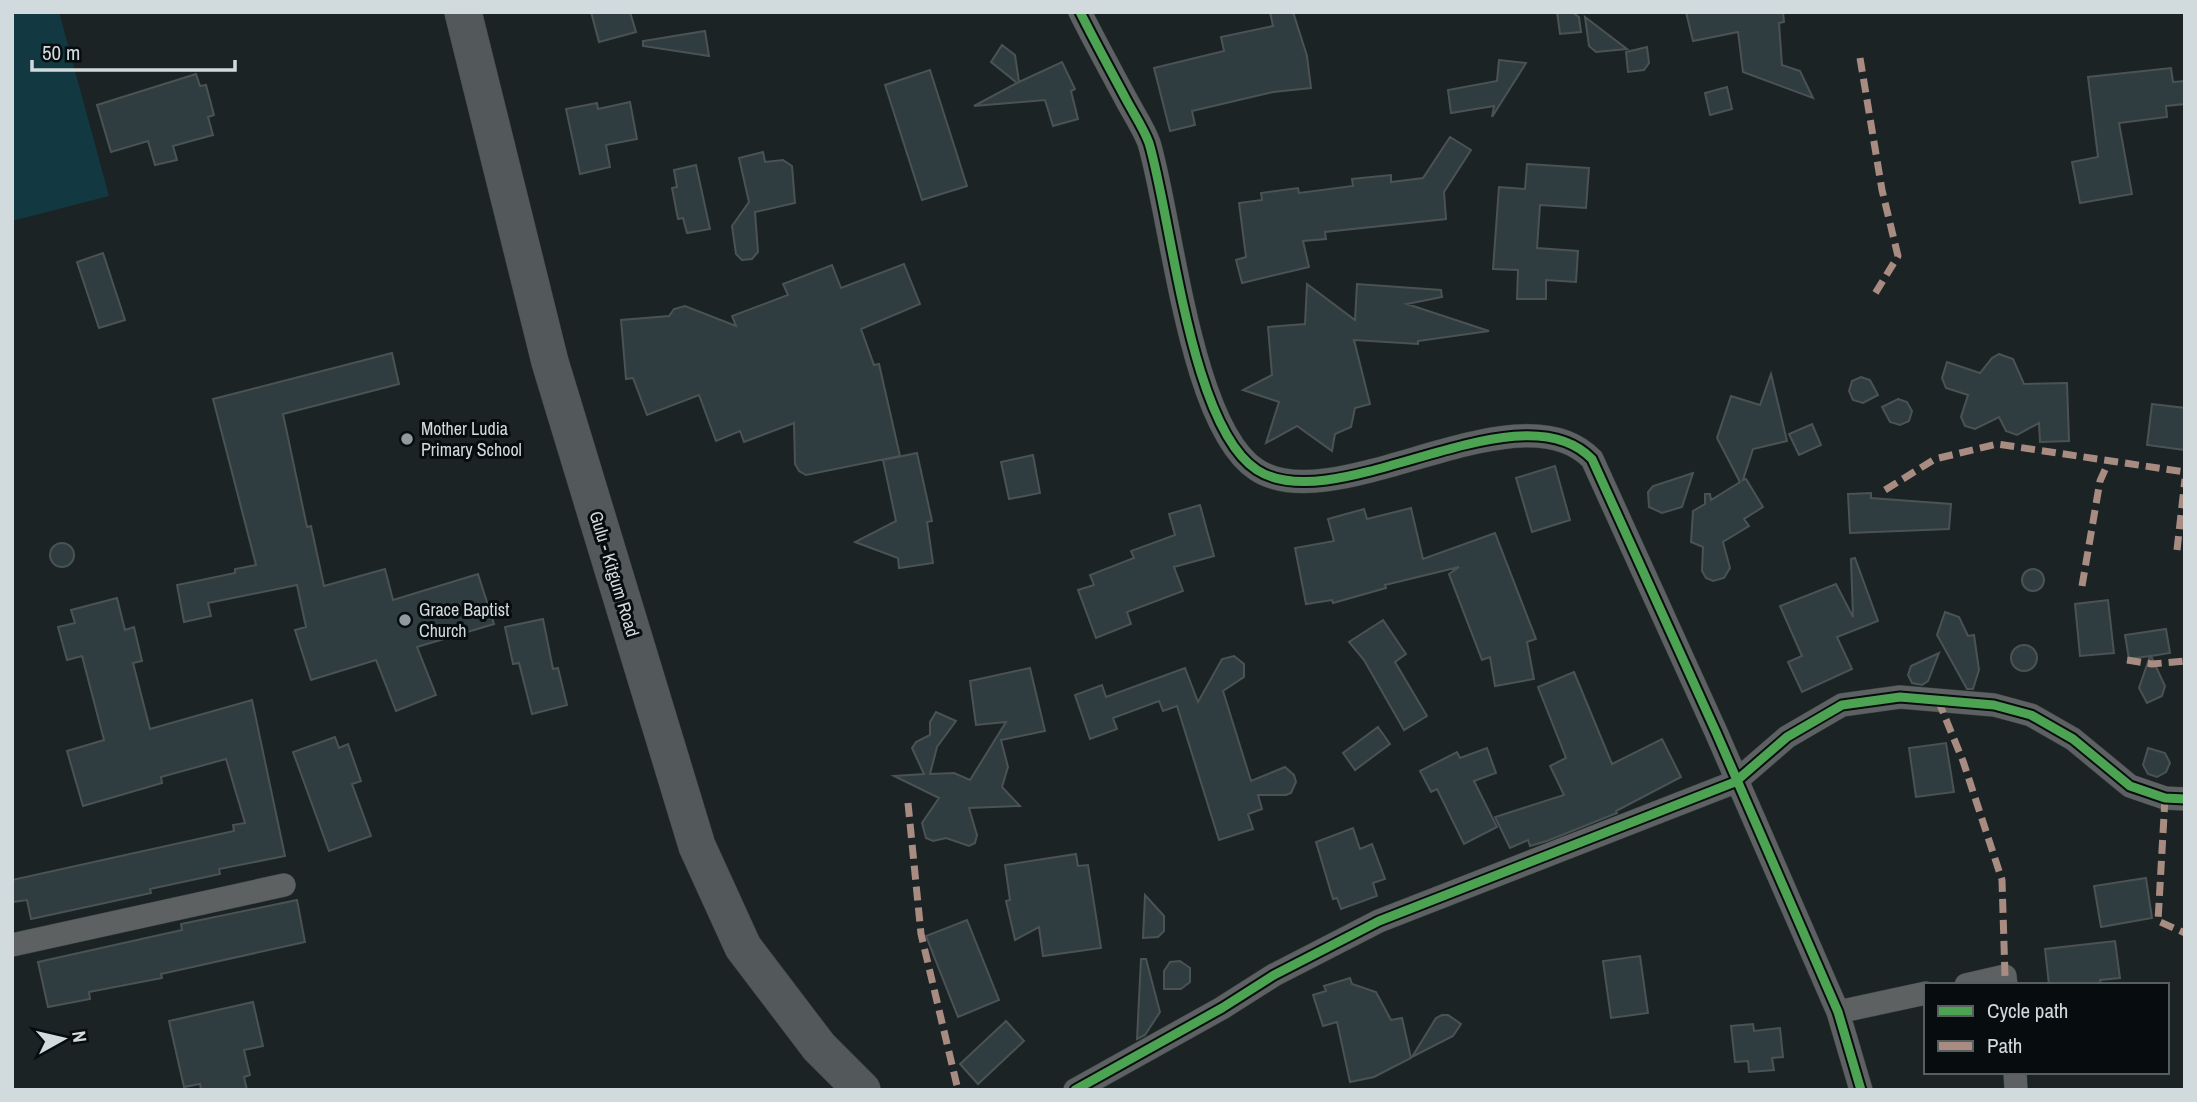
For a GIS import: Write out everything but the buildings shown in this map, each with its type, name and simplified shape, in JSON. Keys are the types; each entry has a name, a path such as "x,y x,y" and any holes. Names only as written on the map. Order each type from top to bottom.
{"main road":[{"name":"Gulu - Kitgum Road","path":"463,12 550,362 697,846 743,947 819,1047 862,1090"}],"street":[{"path":"1080,12 1148,140 1196,356 1215,415 1230,441 1256,470 1284,480 1325,481 1415,457 1532,433 1581,448 1597,472 1716,732 1735,782 1838,1012 1861,1090"},
{"path":"1075,1090 1222,1008 1274,975 1379,921 1735,782 1787,737 1842,705 1900,697 1994,705 2031,715 2073,739 2130,786 2165,798 2185,799"},
{"path":"12,944 284,885"},
{"path":"1975,983 2005,976 2006,983"},
{"path":"1838,1012 1924,993"}],"shaded area":[{"path":"12,12 59,12 109,196 12,221"}],"marked path":[{"path":"1860,58 1882,190 1898,256 1873,297"},
{"path":"1885,490 1935,459 1997,444 2185,472"},
{"path":"2082,586 2100,481 2108,463"},
{"path":"2177,550 2185,479"},
{"path":"2127,660 2152,664 2185,661"},
{"path":"1938,700 1963,761 2002,880 2005,976"},
{"path":"2165,798 2158,921 2185,933"},
{"path":"908,803 921,934 958,1090"}],"cycle path":[{"path":"1080,12 1149,143 1186,319 1199,368 1215,412 1234,447 1257,470 1291,481 1332,479 1475,443 1520,436 1560,440 1592,459 1716,732 1838,1012 1861,1090"},
{"path":"1075,1090 1222,1008 1274,975 1379,921 1735,782 1787,737 1842,705 1900,697 1994,705 2031,715 2073,739 2130,786 2165,798 2185,799"}],"place":[{"name":"Mother Ludia Primary School","path":"407,439"},
{"name":"Grace Baptist Church","path":"405,620"}]}
